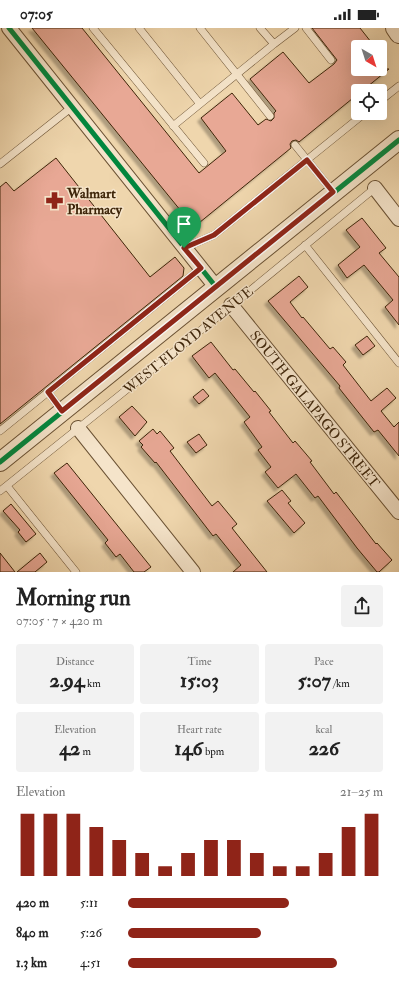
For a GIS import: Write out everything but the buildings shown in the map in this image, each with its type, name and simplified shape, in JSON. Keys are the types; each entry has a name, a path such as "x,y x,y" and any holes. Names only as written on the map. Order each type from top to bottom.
{"street":[{"path":"9,28 216,287"},
{"name":"WEST FLOYD AVENUE","path":"0,462 399,140"},
{"path":"375,188 399,219"},
{"name":"SOUTH GALAPAGO STREET","path":"231,305 399,512"},
{"path":"78,428 193,572"}],"lane":[{"path":"93,28 204,164"},
{"path":"139,28 200,104"},
{"path":"200,28 270,116"},
{"path":"260,28 274,44"},
{"path":"173,126 295,28"},
{"path":"306,28 331,60"},
{"path":"387,95 399,86"},
{"path":"0,164 72,107"},
{"path":"184,248 214,235 356,120"},
{"path":"295,145 333,192"},
{"name":"WEST FLOYD AVENUE","path":"0,491 375,188"},
{"path":"305,245 399,363"},
{"path":"0,431 201,268"},
{"path":"48,392 62,411"},
{"path":"7,486 76,572"}],"cycle path":[{"path":"9,28 216,287"},
{"path":"0,462 399,140"}],"place":[{"name":"Walmart Pharmacy","path":"54,201"}],"route":[{"path":"307,160 333,192 62,411 48,392 201,268 184,248 214,235 307,160"}]}
